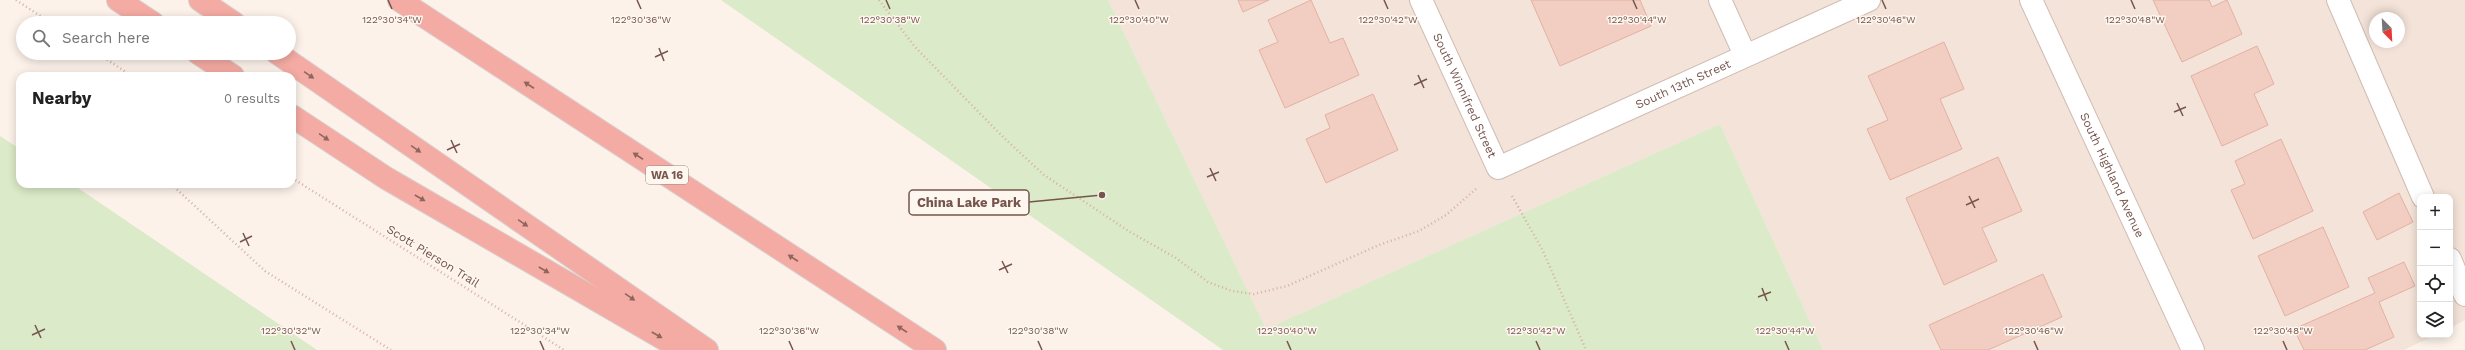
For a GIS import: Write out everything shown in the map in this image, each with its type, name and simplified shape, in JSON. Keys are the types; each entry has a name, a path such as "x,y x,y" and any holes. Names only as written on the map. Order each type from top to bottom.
{"highway":[{"path":"118,0 142,16"},
{"path":"200,0 224,16"},
{"name":"WA 16","path":"399,0 935,350"},
{"path":"209,60 227,72"},
{"path":"287,60 707,350"},
{"path":"296,119 386,178 683,350"}],"street":[{"name":"South Winnifred Street","path":"1420,0 1498,169"},
{"path":"1720,0 1745,55"},
{"name":"South 13th Street","path":"1498,169 1745,55 1869,0"},
{"name":"South Highland Avenue","path":"2031,0 2193,350"},
{"path":"2338,0 2423,194"},
{"path":"2453,266 2465,295"}],"path":[{"path":"16,0 40,16"},
{"path":"879,0 915,47 1044,175 1130,232 1176,258 1208,282 1232,291 1254,294 1287,286 1379,245 1419,231 1446,215 1498,169 1543,251 1586,350"},
{"path":"108,60 126,72"},
{"name":"Scott Pierson Trail","path":"296,181 564,350"},
{"path":"175,188 265,271 390,350"}],"shaded area":[{"path":"1108,0 2465,0 2465,320 2453,326 2453,194 2417,194 2417,338 2429,338 2404,350 1823,350 1720,124 1266,329"}],"green space":[{"path":"721,0 1108,0 1266,329 1720,124 1823,350 1223,350"},
{"path":"0,136 16,146 16,188 78,188 317,350 0,350"}],"building":[{"path":"1238,0 1269,0 1243,12"},
{"path":"1311,0 1330,43 1343,38 1359,75 1285,108 1259,50 1278,42 1268,20"},
{"path":"1531,0 1640,0 1651,26 1560,66"},
{"path":"2153,0 2209,0 2212,7 2227,0 2242,34 2182,62"},
{"path":"1944,42 1964,89 1940,99 1962,149 1890,180 1867,129 1888,120 1868,76"},
{"path":"2257,46 2274,84 2254,94 2268,125 2222,146 2191,76"},
{"path":"1373,94 1398,150 1326,183 1306,139 1330,128 1325,115"},
{"path":"2281,139 2313,211 2253,239 2231,190 2245,184 2235,161"},
{"path":"1998,157 2022,211 1982,228 1997,261 1944,285 1906,198"},
{"path":"2399,193 2413,222 2377,240 2363,212"},
{"path":"2323,227 2349,287 2285,316 2258,256"},
{"path":"2404,262 2415,286 2379,302 2394,337 2365,350 2304,350 2294,329 2375,293 2368,278"},
{"path":"2043,274 2062,317 1988,350 1941,350 1929,325"}],"place":[{"name":"China Lake Park","path":"1102,195"}]}
